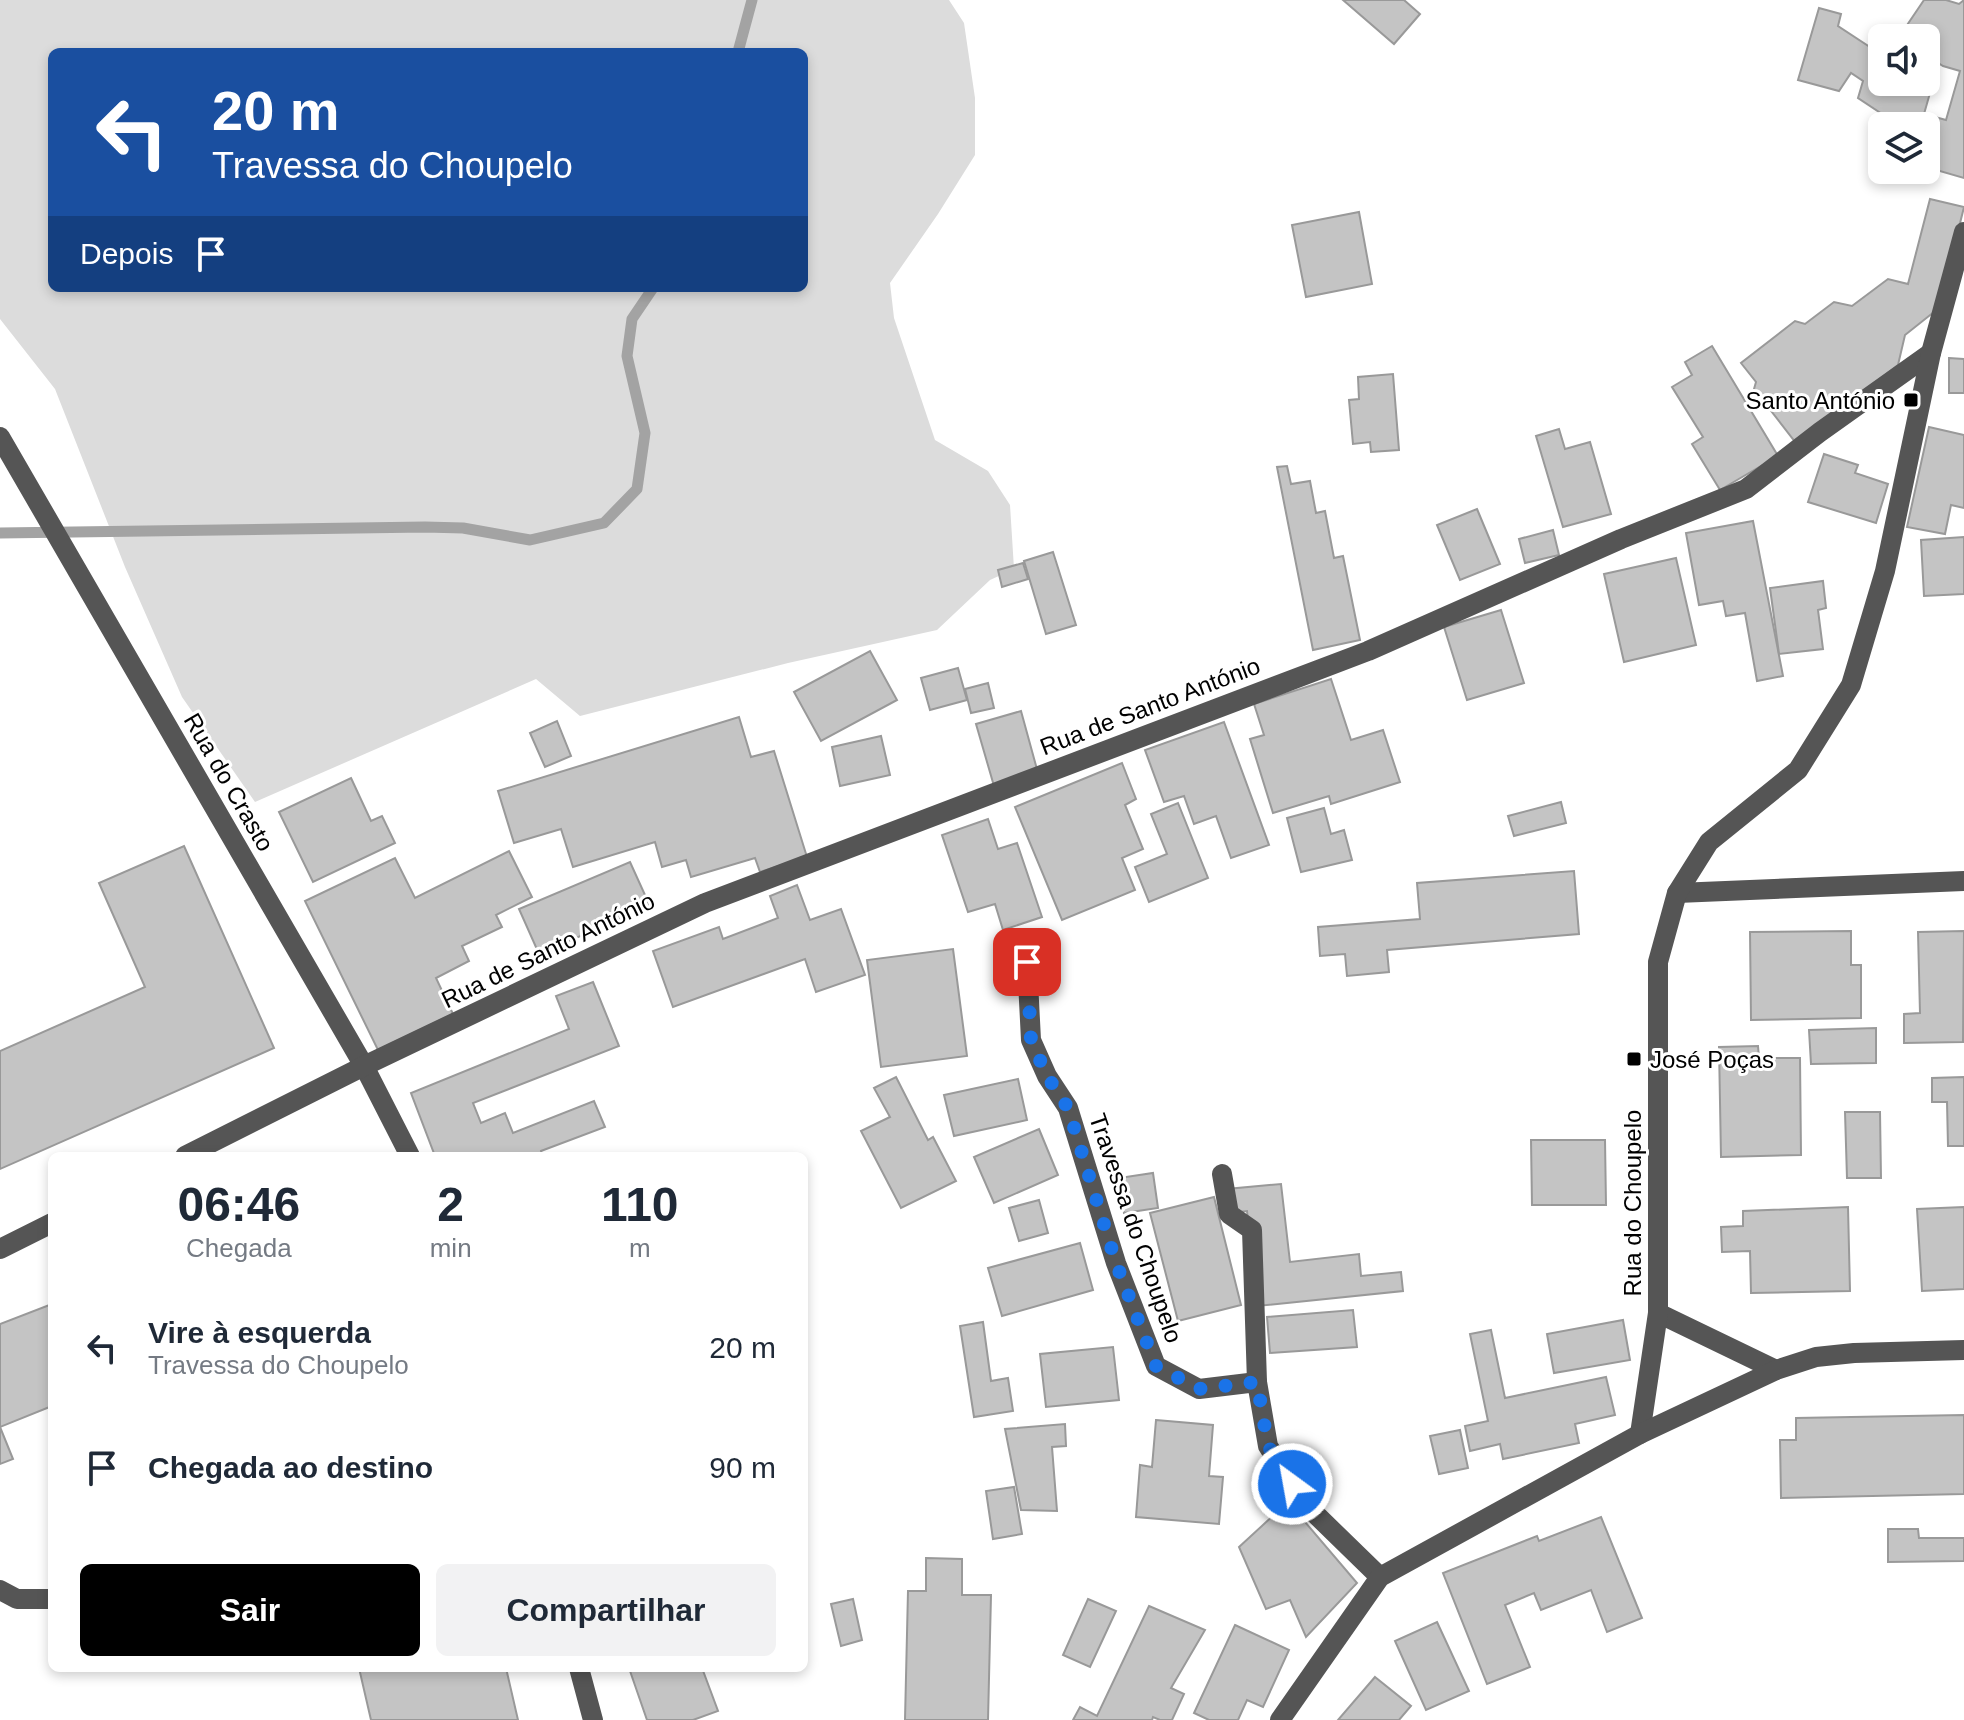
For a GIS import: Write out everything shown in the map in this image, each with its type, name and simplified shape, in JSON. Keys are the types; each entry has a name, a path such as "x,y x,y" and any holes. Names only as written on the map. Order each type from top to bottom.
{"street":[{"name":"Rua do Choupelo","path":"1640,1434 1658,1313 1658,962 1677,893 1709,842 1798,770 1851,685 1885,571 1931,353 1964,232"},
{"name":"Rua de Santo António","path":"193,1152 364,1066 705,903 1368,651 1621,539 1746,489 1931,353"},
{"name":"Rua do Crasto","path":"0,437 364,1066 408,1152"},
{"path":"1677,893 1964,881"},
{"name":"Travessa do Choupelo","path":"1027,962 1031,1040 1047,1076 1068,1108 1116,1263 1156,1366 1199,1389 1257,1382"},
{"path":"1222,1174 1229,1214 1252,1230 1257,1382 1268,1446 1304,1503 1380,1577"},
{"path":"0,1249 48,1225"},
{"path":"1658,1313 1776,1370"},
{"path":"1280,1720 1380,1577 1640,1434 1776,1370 1816,1357 1964,1350"},
{"path":"0,1590 17,1599 48,1599"},
{"path":"580,1672 593,1720"}],"shaded area":[{"path":"0,0 949,0 964,23 975,98 975,155 890,283 894,318 935,440 988,471 1010,505 1014,569 990,580 937,630 788,663 580,716 536,679 255,802 182,697 125,567 55,389 0,319"}],"building":[{"path":"1343,0 1404,0 1420,14 1394,44"},
{"path":"1924,0 1946,0 1959,4 1964,0 1964,178 1940,171 1940,118 1946,120 1960,71 1940,64 1940,24 1908,24"},
{"path":"1819,8 1841,14 1838,26 1868,46 1868,96 1929,96 1925,112 1879,112 1858,98 1863,81 1851,73 1839,91 1798,80"},
{"path":"1930,199 1964,207 1939,308 1905,335 1898,365 1796,443 1754,389 1756,382 1741,363 1795,321 1805,324 1834,302 1852,306 1888,279 1908,284"},
{"path":"1359,212 1372,284 1306,297 1292,225"},
{"path":"1712,346 1778,456 1720,490 1692,444 1703,437 1672,387 1692,375 1685,362"},
{"path":"1949,358 1964,359 1964,393 1949,393"},
{"path":"1393,374 1399,450 1371,452 1370,442 1353,444 1349,400 1359,399 1358,377"},
{"path":"1929,427 1964,435 1964,508 1951,505 1945,534 1907,527"},
{"path":"1559,429 1565,449 1590,442 1611,514 1563,527 1536,436"},
{"path":"1824,454 1858,465 1855,473 1888,484 1876,523 1808,502"},
{"path":"1287,466 1291,484 1310,481 1316,513 1325,511 1334,558 1343,556 1360,640 1313,650 1277,467"},
{"path":"1477,509 1500,564 1460,580 1437,525"},
{"path":"1753,521 1783,676 1757,681 1745,613 1726,616 1723,601 1699,605 1686,533"},
{"path":"1553,530 1559,555 1525,563 1519,539"},
{"path":"1964,537 1964,594 1924,596 1921,540"},
{"path":"1053,552 1076,625 1046,634 1024,561"},
{"path":"1676,558 1696,645 1624,662 1604,574"},
{"path":"1023,563 1028,579 1002,587 998,570"},
{"path":"1823,581 1826,608 1818,610 1823,649 1779,654 1770,588"},
{"path":"1501,610 1524,683 1467,700 1444,627"},
{"path":"870,651 897,700 821,741 794,692"},
{"path":"958,668 967,700 930,710 921,678"},
{"path":"1331,679 1351,740 1383,730 1400,782 1331,804 1329,796 1273,813 1250,739 1264,735 1254,704"},
{"path":"988,683 994,708 971,713 965,689"},
{"path":"1021,711 1038,773 994,786 976,724"},
{"path":"739,717 751,757 774,751 807,857 760,872 755,858 691,877 686,860 662,867 655,842 573,867 561,829 514,843 498,791"},
{"path":"557,721 571,756 545,767 530,733"},
{"path":"1224,722 1269,845 1231,858 1216,816 1194,824 1184,796 1164,802 1145,750"},
{"path":"881,736 890,775 840,786 832,747"},
{"path":"1122,763 1136,799 1125,805 1143,849 1122,858 1135,890 1062,920 1015,807"},
{"path":"351,778 371,821 382,816 395,843 313,882 279,812"},
{"path":"1561,802 1566,823 1514,836 1508,816"},
{"path":"1178,803 1208,878 1149,902 1135,867 1167,854 1151,814"},
{"path":"1324,808 1331,834 1344,830 1352,860 1301,872 1287,818"},
{"path":"988,819 998,849 1017,843 1042,917 1003,930 995,904 968,912 942,835"},
{"path":"184,846 274,1048 0,1169 0,1051 145,987 99,883"},
{"path":"509,851 532,897 496,915 502,927 462,946 469,961 436,978 453,1014 378,1050 305,901 395,858 415,898"},
{"path":"630,862 650,906 539,954 519,909"},
{"path":"1574,871 1579,934 1387,950 1389,972 1347,976 1345,954 1320,956 1318,927 1420,919 1417,883"},
{"path":"797,885 810,920 841,909 865,975 816,992 805,959 673,1007 653,951 719,927 723,939 778,918 770,896"},
{"path":"1851,931 1851,965 1861,965 1861,1018 1751,1020 1750,932"},
{"path":"1964,931 1963,1042 1904,1043 1904,1014 1920,1013 1918,932"},
{"path":"953,949 967,1056 881,1067 867,960"},
{"path":"593,982 619,1046 473,1103 481,1123 505,1113 513,1133 594,1101 605,1127 541,1152 433,1152 411,1093 569,1029 556,996"},
{"path":"1876,1028 1876,1063 1811,1064 1809,1030"},
{"path":"1758,1046 1759,1058 1800,1058 1801,1155 1721,1157 1719,1047"},
{"path":"896,1077 928,1140 933,1137 956,1181 901,1208 861,1131 890,1117 874,1088"},
{"path":"1964,1077 1964,1146 1948,1146 1947,1102 1932,1102 1932,1078"},
{"path":"1018,1079 1027,1120 954,1136 944,1095"},
{"path":"1845,1112 1880,1112 1881,1178 1847,1178"},
{"path":"1039,1129 1058,1175 994,1203 974,1157"},
{"path":"1531,1140 1605,1140 1606,1205 1532,1205"},
{"path":"1153,1173 1158,1208 1124,1213 1119,1178"},
{"path":"1281,1184 1290,1262 1359,1254 1361,1276 1401,1272 1403,1291 1257,1306 1247,1211 1230,1213 1227,1189"},
{"path":"1214,1197 1241,1305 1178,1321 1150,1213"},
{"path":"1039,1200 1048,1233 1019,1241 1009,1208"},
{"path":"1848,1207 1850,1291 1751,1293 1750,1251 1722,1252 1721,1227 1743,1226 1743,1211"},
{"path":"1964,1207 1964,1289 1922,1291 1917,1209"},
{"path":"1080,1243 1093,1290 1002,1316 988,1268"},
{"path":"48,1306 48,1408 0,1427 0,1324"},
{"path":"1353,1310 1357,1347 1270,1353 1267,1317"},
{"path":"1623,1320 1630,1360 1554,1373 1547,1334"},
{"path":"983,1322 991,1381 1008,1378 1013,1411 974,1417 960,1326"},
{"path":"1491,1330 1505,1398 1606,1377 1615,1415 1575,1424 1579,1443 1503,1459 1500,1444 1470,1451 1465,1426 1488,1421 1470,1334"},
{"path":"1113,1347 1119,1400 1046,1407 1040,1354"},
{"path":"1964,1415 1964,1494 1781,1498 1780,1440 1796,1440 1796,1418"},
{"path":"1156,1420 1213,1425 1209,1476 1223,1477 1219,1524 1136,1517 1140,1465 1152,1467"},
{"path":"1065,1424 1066,1446 1052,1447 1057,1511 1021,1510 1005,1429"},
{"path":"0,1427 13,1459 0,1464"},
{"path":"1460,1430 1468,1468 1439,1474 1430,1436"},
{"path":"1014,1487 1022,1534 993,1539 986,1491"},
{"path":"1288,1502 1357,1583 1306,1637 1290,1600 1266,1609 1239,1547"},
{"path":"1601,1517 1642,1618 1607,1632 1591,1590 1541,1610 1534,1593 1505,1605 1530,1667 1487,1684 1443,1573 1537,1536 1539,1541"},
{"path":"1888,1529 1918,1529 1919,1538 1964,1538 1964,1561 1888,1562"},
{"path":"926,1558 962,1559 962,1595 991,1595 988,1720 905,1720 908,1591 926,1591"},
{"path":"853,1599 862,1640 841,1646 831,1604"},
{"path":"1088,1599 1116,1611 1090,1667 1063,1655"},
{"path":"1149,1606 1205,1630 1171,1688 1184,1694 1172,1720 1153,1717 1152,1720 1073,1720 1080,1707 1097,1716"},
{"path":"1437,1622 1469,1691 1426,1710 1395,1641"},
{"path":"1235,1625 1289,1650 1263,1707 1247,1700 1238,1720 1209,1720 1194,1713"},
{"path":"360,1672 507,1672 518,1720 371,1720"},
{"path":"630,1672 703,1672 718,1711 693,1720 647,1720"},
{"path":"1375,1677 1411,1706 1399,1720 1338,1720"}],"waterway":[{"path":"739,48 752,0"},
{"path":"0,533 425,527 463,528 530,540 604,523 637,489 645,433 627,356 632,319 650,292"}],"place":[{"name":"Santo António","path":"1911,400"},
{"name":"José Poças","path":"1634,1059"}],"route":[{"path":"1027,962 1031,1040 1047,1076 1068,1108 1116,1263 1156,1366 1199,1389 1257,1382 1268,1446 1292,1484"}]}
